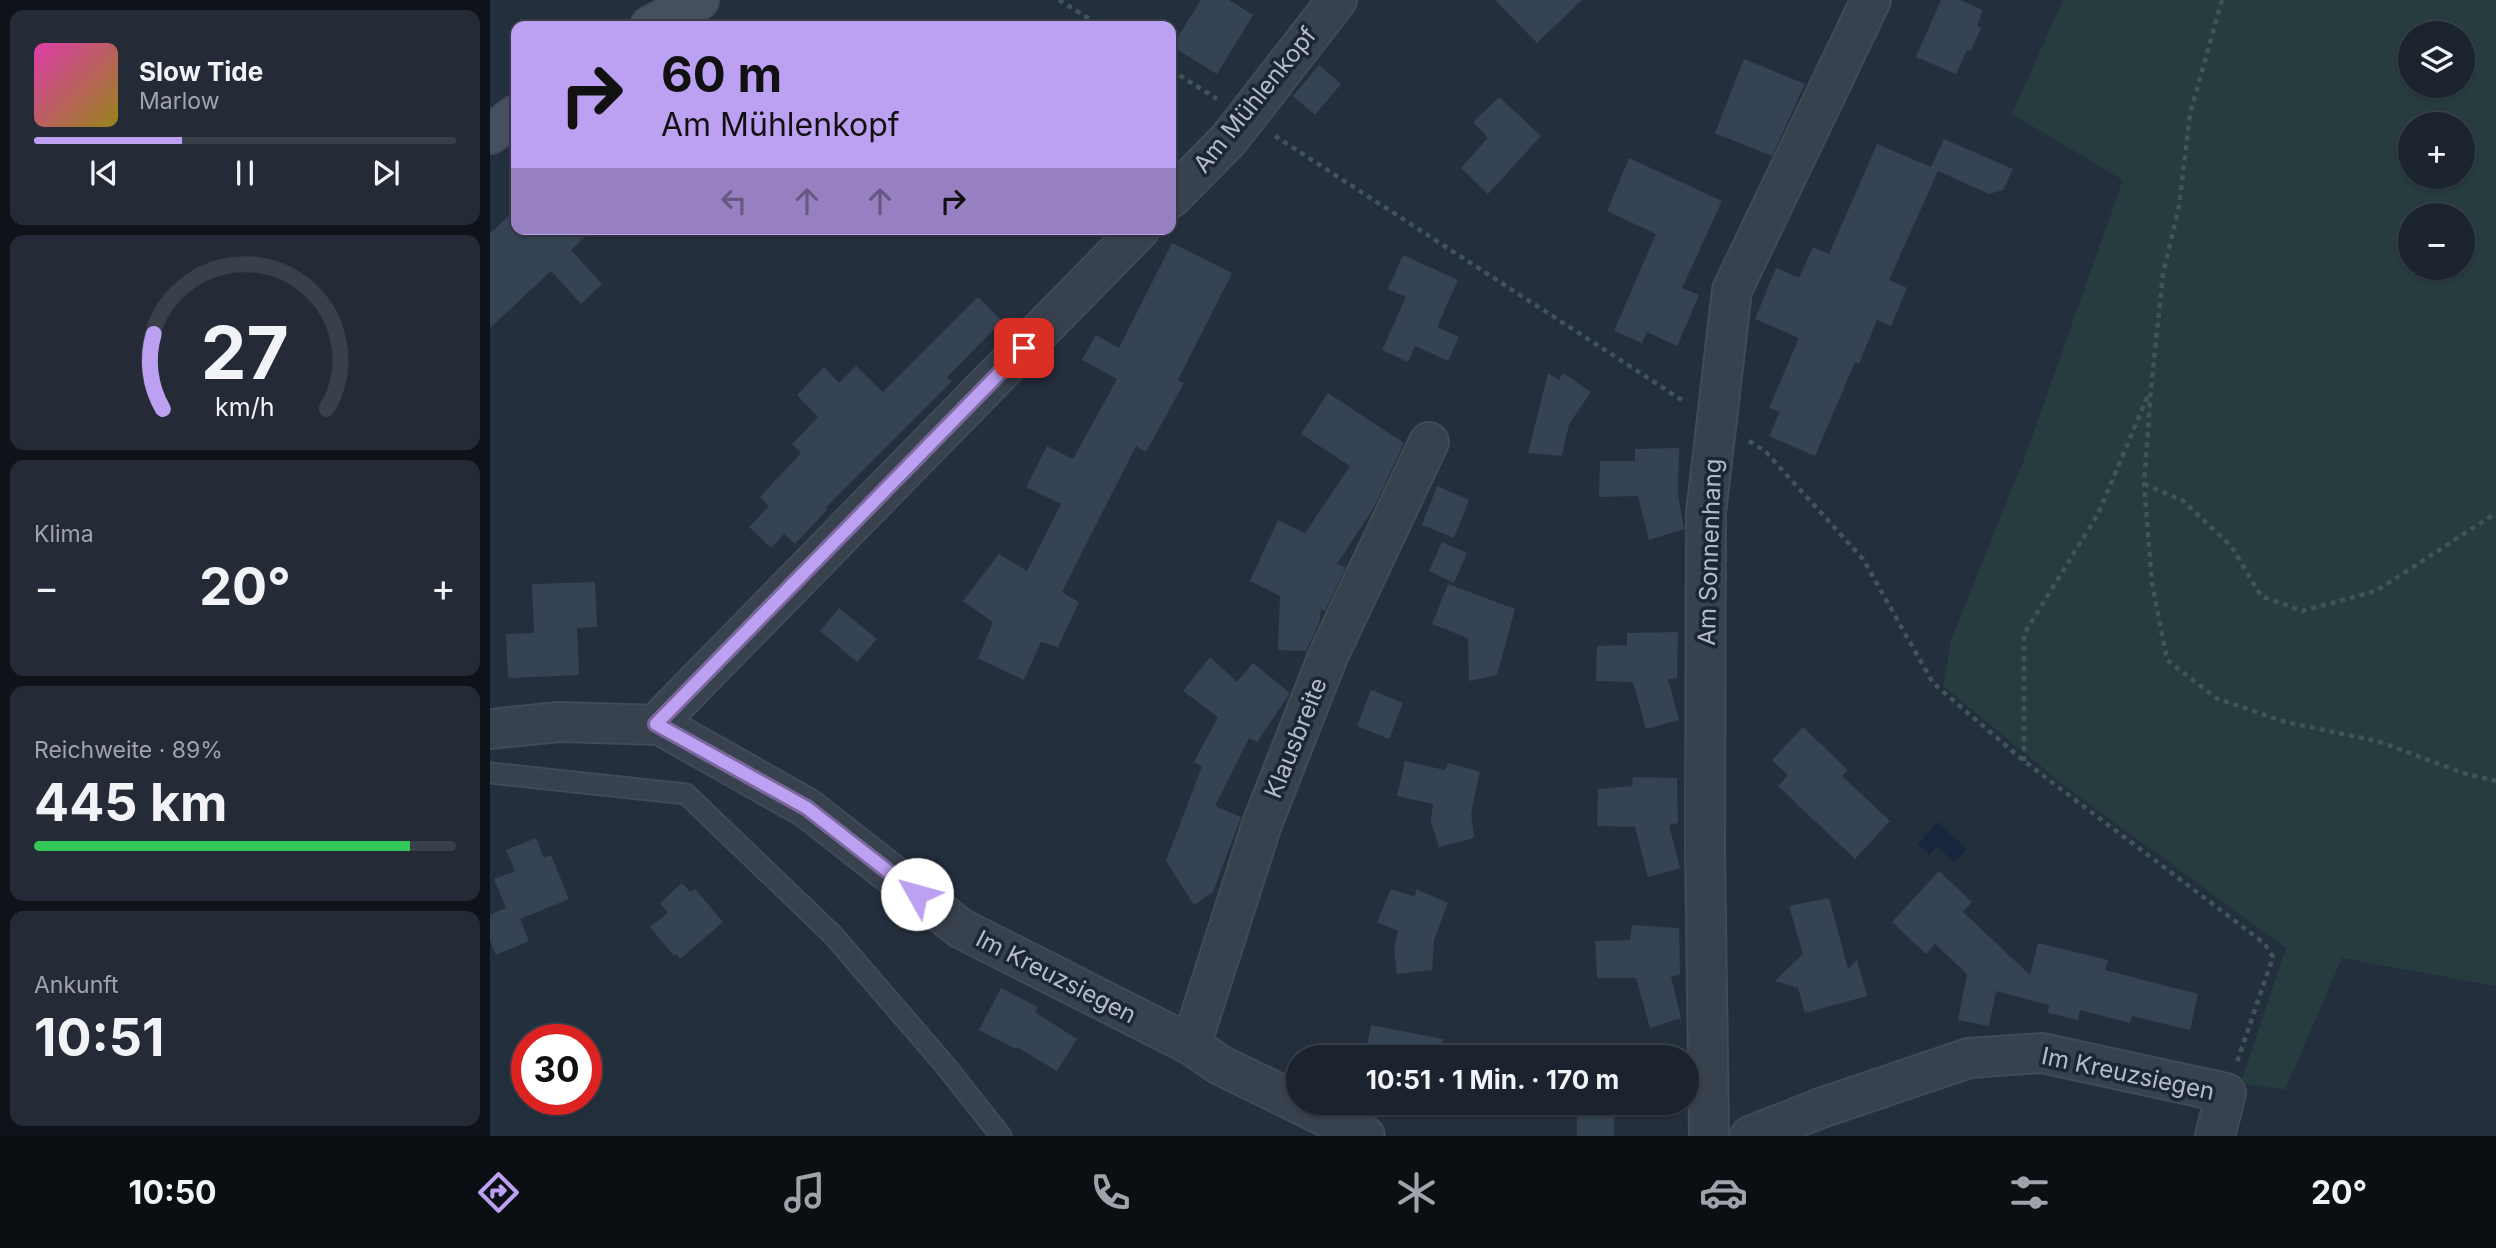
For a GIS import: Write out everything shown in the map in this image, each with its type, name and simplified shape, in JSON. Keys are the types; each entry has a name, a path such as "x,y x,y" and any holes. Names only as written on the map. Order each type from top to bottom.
{"street":[{"path":"659,21 699,0"},
{"name":"Am Mühlenkopf","path":"1176,193 1230,138 1337,0"},
{"name":"Am Sonnenhang","path":"1709,1136 1706,513 1732,290 1871,0"},
{"path":"490,134 511,119"},
{"path":"656,724 1134,235"},
{"name":"Klausbreite","path":"1191,1045 1262,824 1328,656 1429,442"},
{"name":"Im Kreuzsiegen","path":"490,729 559,722 656,724 807,808 960,928 1191,1045 1220,1065 1365,1136"},
{"name":"Im Kreuzsiegen","path":"1750,1136 1821,1108 1969,1058 2042,1053 2226,1093 2215,1136"}],"lane":[{"path":"490,773 687,794 833,934 944,1064 1001,1136"}],"path":[{"path":"1059,0 1093,21"},
{"path":"2222,0 2190,114 2179,206 2163,274 2151,388 2144,484 2152,583 2167,660 2216,698 2285,722 2377,741 2463,773 2496,781"},
{"path":"1176,73 1765,451 1863,559 1933,683 2024,761 2264,943 2273,957 2226,1093"},
{"path":"2024,761 2024,634 2098,514 2151,388"},
{"path":"2144,484 2182,500 2231,547 2261,596 2302,611 2376,591 2496,513"}],"green space":[{"path":"2063,0 2496,0 2496,986 2342,958 2285,1090 2241,1083 2286,948 2066,787 1943,686 1951,640 2025,457 2123,180 2012,114"}],"water":[{"path":"1938,822 1967,849 1954,862 1937,847 1929,855 1918,844"}],"building":[{"path":"1201,0 1229,0 1253,15 1217,74 1176,48 1176,40"},
{"path":"1495,0 1582,0 1537,43"},
{"path":"1941,0 1960,0 1983,10 1977,26 1981,28 1971,51 1967,50 1956,74 1916,57"},
{"path":"1744,59 1805,84 1772,156 1715,133"},
{"path":"1319,65 1341,84 1315,115 1293,96"},
{"path":"1499,97 1541,136 1488,194 1461,168 1488,138 1473,122"},
{"path":"1944,139 2013,169 2003,190 1989,194 1938,171 1889,280 1907,288 1891,326 1877,320 1859,364 1855,362 1815,456 1769,436 1780,412 1769,408 1799,338 1755,319 1776,268 1799,278 1813,247 1829,254 1877,144 1931,167"},
{"path":"1629,158 1722,201 1682,288 1699,295 1677,346 1647,332 1642,343 1614,331 1656,234 1607,211"},
{"path":"511,214 511,235 587,235 571,250 602,284 581,304 551,271 490,328 490,233"},
{"path":"1172,243 1232,273 1178,380 1184,383 1146,452 1136,446 1062,592 1079,602 1058,647 1041,642 1024,680 978,658 993,622 963,601 999,554 1027,571 1061,504 1026,487 1047,446 1073,459 1117,379 1082,360 1096,335 1119,348"},
{"path":"1403,255 1458,280 1437,327 1459,337 1448,361 1415,346 1408,362 1382,350 1406,297 1388,289"},
{"path":"978,297 1002,321 947,377 952,381 825,508 827,510 795,544 784,534 771,548 749,527 769,506 760,497 801,453 792,444 818,417 797,395 824,367 839,383 856,366 883,392"},
{"path":"1548,373 1559,380 1563,373 1591,392 1569,424 1562,456 1528,453"},
{"path":"1328,393 1404,443 1374,507 1337,564 1346,567 1325,611 1321,609 1319,623 1306,651 1278,650 1280,596 1250,581 1278,520 1305,533 1350,466 1301,434"},
{"path":"1679,448 1678,495 1684,529 1649,540 1638,496 1599,497 1600,461 1635,461 1635,449"},
{"path":"1437,486 1469,500 1454,538 1422,525"},
{"path":"1442,542 1467,553 1454,583 1429,571"},
{"path":"595,582 597,627 577,628 579,675 508,678 506,634 534,633 532,584"},
{"path":"1448,584 1515,609 1497,675 1469,681 1468,638 1432,624"},
{"path":"839,608 877,639 857,662 820,631"},
{"path":"1678,632 1677,678 1668,679 1679,720 1646,729 1633,682 1596,681 1597,646 1627,645 1627,633"},
{"path":"1210,657 1237,682 1253,663 1290,693 1257,742 1249,738 1215,806 1241,817 1213,892 1194,905 1166,861 1202,766 1194,762 1218,717 1183,691"},
{"path":"1371,690 1403,703 1389,739 1357,726"},
{"path":"1803,727 1848,770 1842,776 1890,821 1855,859 1778,786 1788,775 1772,760"},
{"path":"1405,761 1445,770 1448,763 1480,772 1471,813 1474,838 1439,847 1431,822 1433,804 1397,796"},
{"path":"1633,777 1677,778 1678,823 1669,825 1680,868 1648,877 1635,827 1597,826 1598,789 1632,786"},
{"path":"536,838 544,858 551,855 569,899 520,919 529,941 496,955 490,940 490,915 506,908 494,879 515,871 506,850"},
{"path":"1939,871 1972,902 1963,912 2030,975 2038,943 2108,960 2105,970 2198,994 2190,1030 2132,1016 2130,1023 2080,1010 2078,1020 2048,1013 2049,1005 1996,991 1989,1026 1958,1020 1967,974 1935,944 1926,954 1892,922"},
{"path":"682,883 690,892 695,889 723,922 680,959 676,954 674,956 650,927 668,913 660,903"},
{"path":"1391,889 1415,897 1416,889 1448,903 1434,940 1432,970 1397,974 1394,949 1398,931 1377,922"},
{"path":"1829,898 1848,969 1857,960 1867,996 1805,1013 1798,988 1775,981 1803,954 1789,906"},
{"path":"1632,925 1679,928 1680,974 1671,977 1681,1018 1650,1028 1636,978 1597,978 1595,941 1630,940"},
{"path":"1001,988 1038,1007 1035,1012 1077,1039 1057,1071 1017,1047 1016,1049 979,1030"},
{"path":"1371,1025 1443,1039 1442,1045 1367,1045"},
{"path":"1577,1115 1614,1115 1614,1136 1577,1136"}],"route":[{"path":"917,894 807,808 656,724 1024,348"}]}
